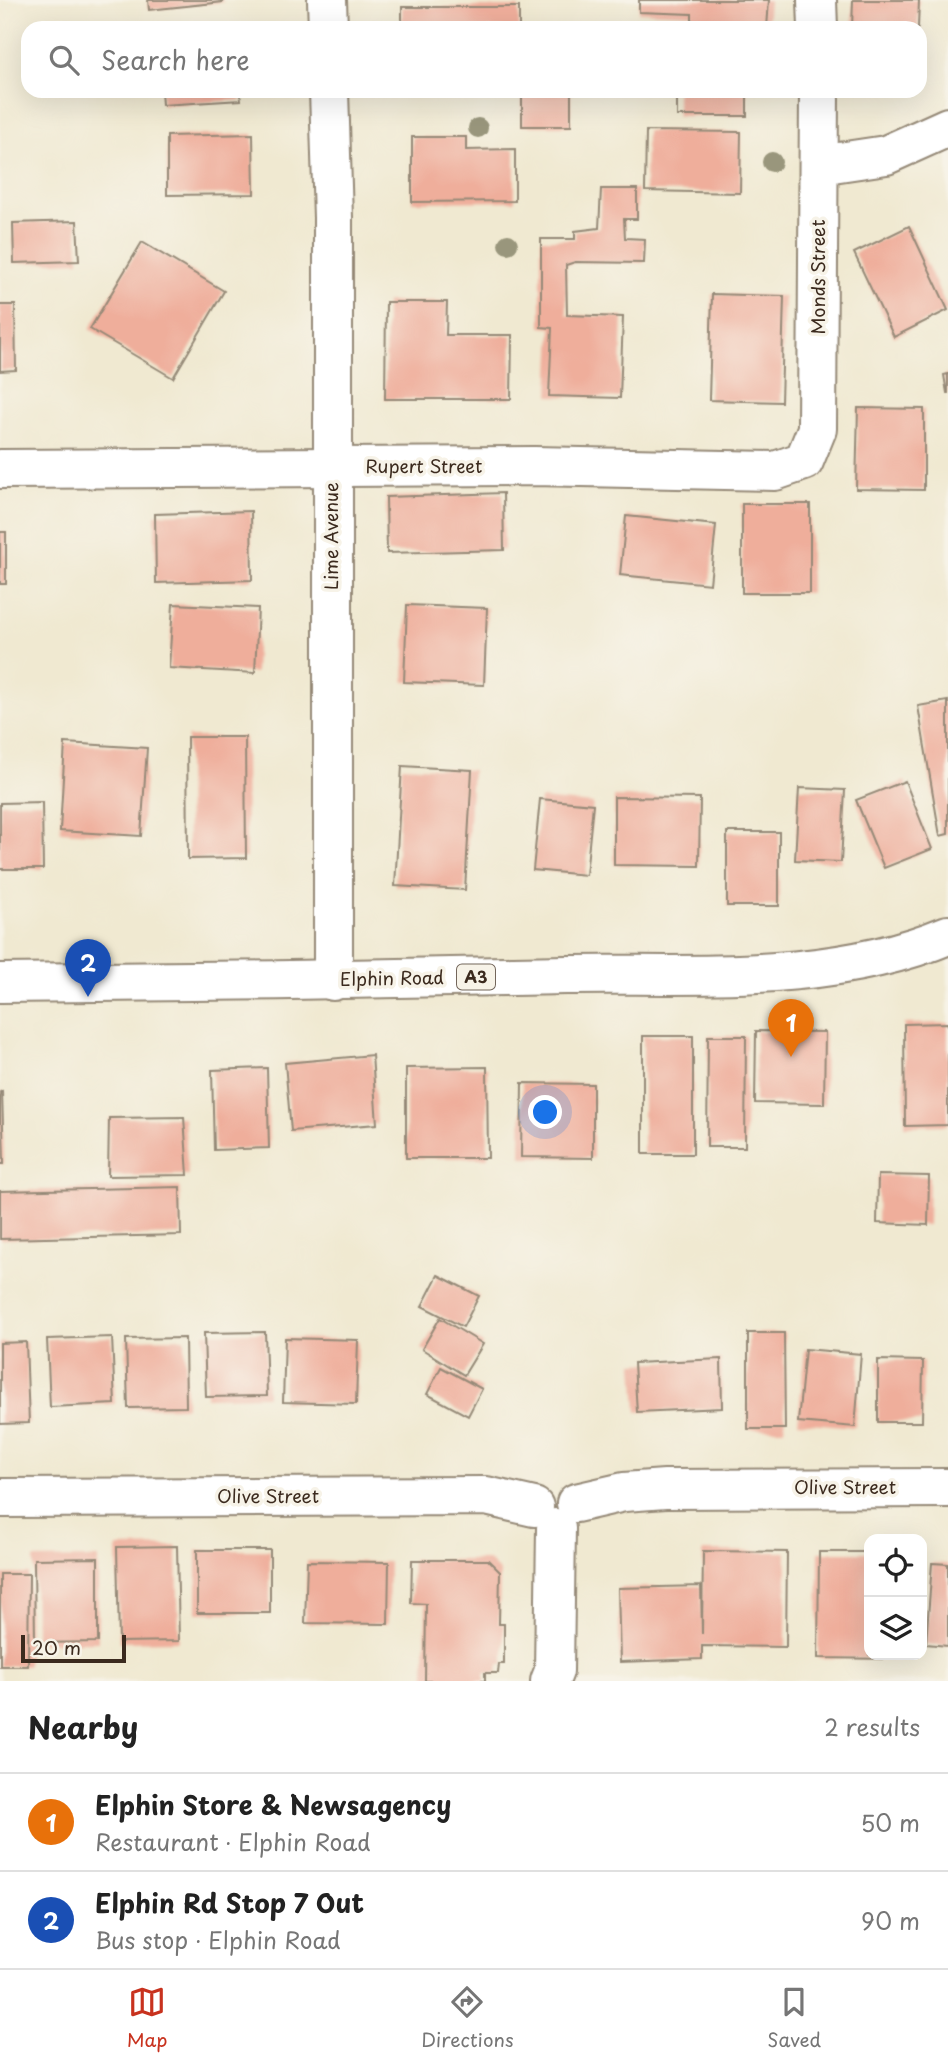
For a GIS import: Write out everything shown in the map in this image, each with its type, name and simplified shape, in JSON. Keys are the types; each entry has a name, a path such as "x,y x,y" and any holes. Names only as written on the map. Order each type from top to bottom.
{"main road":[{"path":"327,0 328,21"},
{"path":"817,0 818,21"},
{"name":"Lime Avenue","path":"330,98 333,218 333,981"},
{"name":"Monds Street","path":"804,461 817,429 819,98"},
{"path":"819,165 886,155 948,127"},
{"name":"Rupert Street","path":"0,469 534,466 775,471 804,461"},
{"name":"Elphin Road","path":"0,983 747,975 829,966 893,954 948,936"},
{"name":"Olive Street","path":"0,1498 486,1496 556,1513 624,1492 665,1489 948,1488"},
{"path":"550,1681 554,1671 556,1513"}],"building":[{"path":"148,0 223,0 223,2 149,10"},
{"path":"639,0 769,0 768,21 692,21 692,14 639,12"},
{"path":"853,0 919,0 918,21 852,21"},
{"path":"402,7 519,7 519,21 402,21"},
{"path":"162,98 241,100 162,105"},
{"path":"522,98 571,98 571,126 522,126"},
{"path":"677,98 747,98 747,116 677,116"},
{"path":"646,131 741,132 740,193 645,191"},
{"path":"253,134 254,194 167,195 167,136"},
{"path":"412,137 466,137 466,150 515,149 515,201 412,202"},
{"path":"601,189 637,189 637,219 624,219 625,238 645,239 644,263 575,262 566,265 567,315 623,317 620,398 549,396 552,328 541,327 541,239 575,239 575,231 599,228"},
{"path":"77,221 79,261 14,263 13,223"},
{"path":"909,226 948,310 894,337 854,253"},
{"path":"142,242 224,291 173,378 90,329"},
{"path":"712,294 784,296 781,402 709,400"},
{"path":"386,302 447,302 446,335 512,335 511,399 385,399"},
{"path":"0,305 15,305 16,370 0,371"},
{"path":"948,374 948,393 947,393 944,375"},
{"path":"858,408 924,409 924,490 856,489"},
{"path":"503,493 504,550 387,553 386,497"},
{"path":"742,504 810,504 810,593 742,593"},
{"path":"251,511 252,580 156,583 155,514"},
{"path":"626,516 716,525 710,584 620,575"},
{"path":"0,532 6,532 6,584 0,584"},
{"path":"173,604 258,608 255,673 169,668"},
{"path":"407,605 487,608 484,685 404,682"},
{"path":"948,701 948,834 940,836 918,706"},
{"path":"187,737 245,737 246,858 188,859"},
{"path":"65,743 147,748 141,836 60,831"},
{"path":"402,766 472,770 465,890 395,886"},
{"path":"905,781 932,849 884,868 856,800"},
{"path":"799,788 845,790 841,862 795,860"},
{"path":"614,797 700,798 699,866 614,865"},
{"path":"540,799 593,804 586,875 533,870"},
{"path":"42,802 43,869 0,869 0,803"},
{"path":"727,832 779,832 779,906 727,906"},
{"path":"948,1023 948,1125 905,1126 904,1024"},
{"path":"756,1031 825,1032 824,1104 755,1103"},
{"path":"643,1036 693,1036 693,1154 643,1154"},
{"path":"708,1036 746,1036 745,1147 707,1147"},
{"path":"372,1055 377,1124 291,1131 285,1063"},
{"path":"487,1067 488,1158 406,1158 406,1068"},
{"path":"267,1068 269,1148 214,1150 212,1070"},
{"path":"522,1083 593,1084 593,1158 521,1157"},
{"path":"2,1091 4,1164 0,1164 0,1092"},
{"path":"184,1117 188,1175 108,1176 109,1118"},
{"path":"878,1175 929,1176 928,1225 877,1223"},
{"path":"180,1187 181,1235 0,1239 0,1191"},
{"path":"438,1275 479,1296 463,1327 422,1306"},
{"path":"440,1318 483,1344 464,1375 422,1349"},
{"path":"265,1332 267,1396 206,1397 204,1333"},
{"path":"748,1333 784,1333 785,1429 748,1429"},
{"path":"112,1337 115,1404 50,1407 47,1339"},
{"path":"185,1338 186,1407 128,1408 126,1339"},
{"path":"285,1338 358,1340 356,1404 283,1402"},
{"path":"26,1342 29,1423 0,1424 0,1343"},
{"path":"805,1349 861,1354 855,1427 798,1422"},
{"path":"721,1359 722,1408 637,1412 634,1363"},
{"path":"878,1360 923,1361 922,1422 878,1422"},
{"path":"441,1367 482,1389 468,1416 427,1394"},
{"path":"177,1546 179,1641 119,1642 117,1547"},
{"path":"197,1550 270,1550 270,1613 197,1613"},
{"path":"703,1551 787,1552 786,1647 702,1646 702,1659 620,1662 618,1588 701,1586 702,1634"},
{"path":"819,1552 864,1552 864,1659 818,1658"},
{"path":"98,1558 98,1642 35,1643 34,1559"},
{"path":"412,1560 488,1560 500,1572 499,1624 504,1624 504,1664 499,1664 498,1673 485,1673 485,1681 425,1681 426,1604 411,1603"},
{"path":"307,1561 389,1562 388,1624 305,1623"},
{"path":"932,1563 948,1564 948,1646 927,1644"},
{"path":"0,1574 29,1574 28,1666 0,1666"}],"place":[{"name":"Elphin Rd Stop 7 Out","path":"88,997"},
{"name":"Elphin Store & Newsagency","path":"791,1057"}]}
